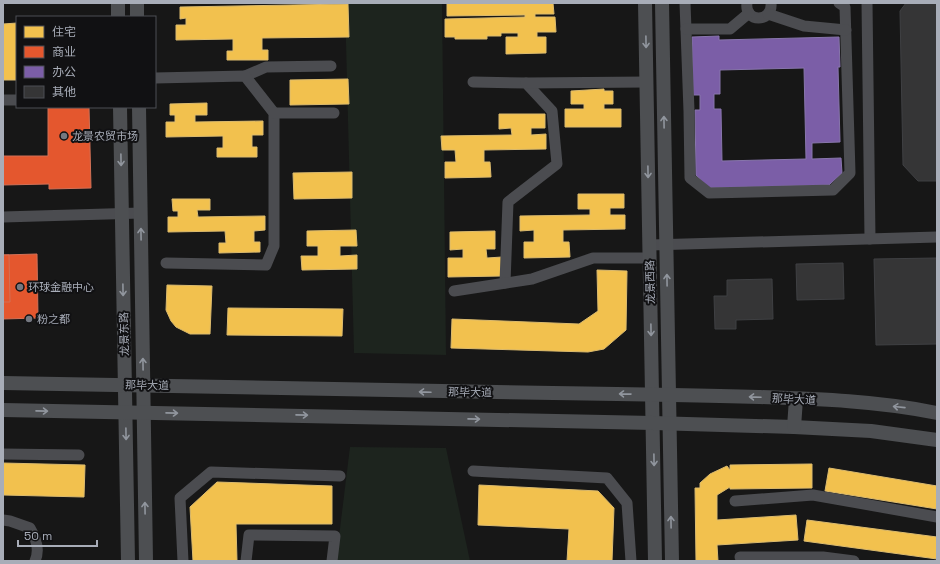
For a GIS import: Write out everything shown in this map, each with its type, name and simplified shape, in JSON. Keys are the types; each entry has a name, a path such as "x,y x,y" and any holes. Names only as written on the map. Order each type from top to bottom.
{"main road":[{"path":"118,3 118,16"},
{"path":"137,3 137,16"},
{"name":"龙景西路","path":"645,3 655,561"},
{"name":"龙景西路","path":"662,3 672,561"},
{"name":"龙景东路","path":"120,108 128,561"},
{"name":"龙景东路","path":"139,108 146,561"},
{"name":"那毕大道","path":"3,383 442,392 652,394 796,398 915,408 937,413"},
{"path":"794,427 796,398"},
{"path":"3,410 653,422 871,431 937,440"}],"street":[{"path":"685,3 690,178 708,193 833,190 850,173 845,7 839,3"},
{"path":"686,29 730,29 748,8 756,18 764,17 770,11 771,3"},
{"path":"867,3 870,238"},
{"path":"768,14 804,26 846,30"},
{"path":"156,78 245,76 266,67 331,66"},
{"path":"166,263 266,265 274,246 274,113 245,76"},
{"path":"473,82 647,82"},
{"path":"505,283 508,202 558,164 552,111 526,83"},
{"path":"3,100 16,100"},
{"path":"274,113 334,113"},
{"path":"3,217 141,213"},
{"path":"454,291 532,279 593,258 650,252 666,244 937,237"},
{"path":"3,454 78,455"},
{"path":"473,471 608,478 627,503 630,561"},
{"path":"183,561 180,498 210,472 340,476"},
{"path":"735,500 813,495 937,517"},
{"path":"3,520 30,528 37,540 37,557 35,561"},
{"path":"246,561 249,535 335,536 332,561"},
{"path":"740,558 808,559 824,556 854,561"}],"shaded area":[{"path":"345,3 442,3 446,355 354,353"},
{"path":"350,447 446,448 470,561 336,561"}],"building: 住宅":[{"path":"447,3 553,3 554,14 535,14 535,17 555,17 556,32 537,32 537,37 546,37 546,53 506,54 506,37 518,37 518,33 501,33 501,36 487,36 487,39 455,39 455,37 445,37 445,19 525,17 525,15 447,16"},
{"path":"348,4 349,37 262,38 262,50 268,50 268,60 227,60 227,51 233,51 233,39 176,40 176,25 186,25 186,18 180,19 180,7"},
{"path":"16,23 16,80 3,80 3,24"},
{"path":"348,79 349,104 290,105 290,80"},
{"path":"604,89 604,91 613,91 613,104 604,104 604,109 621,109 621,127 565,127 565,109 584,109 584,104 571,104 571,91"},
{"path":"207,103 207,115 195,115 195,122 263,121 263,135 252,135 252,147 257,147 257,157 217,157 217,148 223,148 223,136 166,137 166,122 175,122 175,115 170,115 170,104"},
{"path":"499,114 545,114 545,128 531,128 531,135 546,134 546,149 484,150 484,162 490,162 491,177 445,178 445,162 456,162 455,150 442,150 441,136 512,135 511,128 499,129"},
{"path":"352,172 352,198 294,199 293,173"},
{"path":"578,194 624,194 624,208 610,208 610,215 625,215 625,229 563,230 563,242 569,242 570,257 524,258 524,242 534,242 534,230 520,231 520,216 590,215 590,209 578,209"},
{"path":"172,199 210,199 210,210 197,210 198,217 265,216 265,230 254,231 254,242 260,242 260,252 219,253 219,243 226,243 225,231 168,232 168,217 178,217 178,211 173,211"},
{"path":"356,230 357,246 340,246 340,256 357,255 357,269 302,270 301,256 318,256 318,246 307,246 307,231"},
{"path":"495,231 495,249 486,249 487,258 502,257 502,276 448,277 448,258 463,258 463,249 450,250 450,232"},
{"path":"597,270 627,271 626,330 604,349 588,352 451,348 452,319 579,324 598,311"},
{"path":"167,285 212,286 210,334 190,334 176,327 171,321 166,310"},
{"path":"228,308 343,309 342,336 227,335"},
{"path":"3,463 85,465 84,497 3,495"},
{"path":"812,464 812,488 730,489 730,487 717,495 717,520 796,515 798,540 717,545 718,561 696,561 695,488 700,488 700,483 710,474 727,466 730,470 730,465"},
{"path":"829,468 937,486 937,509 825,491"},
{"path":"217,482 332,486 332,524 236,524 237,561 193,561 190,507"},
{"path":"479,485 598,491 614,508 612,561 567,561 569,529 478,525"},
{"path":"807,520 937,537 937,559 804,541"}],"building: 商业":[{"path":"48,108 89,108 91,188 49,189 49,184 3,185 3,156 48,156"},
{"name":"环球金融中心","path":"37,254 38,318 3,319 3,255"},
{"path":"3,255 9,255 10,302 3,302"}],"building: 办公":[{"path":"719,36 719,40 839,37 840,67 838,67 840,142 812,143 812,159 841,158 842,173 829,185 708,188 696,175 695,110 700,110 700,95 693,95 692,37","holes":["804,68 806,159 722,161 721,109 714,109 714,94 720,94 720,70"]}],"building: 其他":[{"path":"906,3 937,3 937,181 918,181 903,165 900,11"},
{"path":"937,258 937,344 876,345 874,259"},
{"path":"843,263 844,299 797,300 796,264"},
{"path":"772,279 773,319 736,320 736,329 715,329 714,296 727,296 727,280"}],"place":[{"name":"龙景农贸市场","path":"64,136"},
{"name":"环球金融中心","path":"20,287"},
{"name":"粉之都","path":"29,319"}]}
